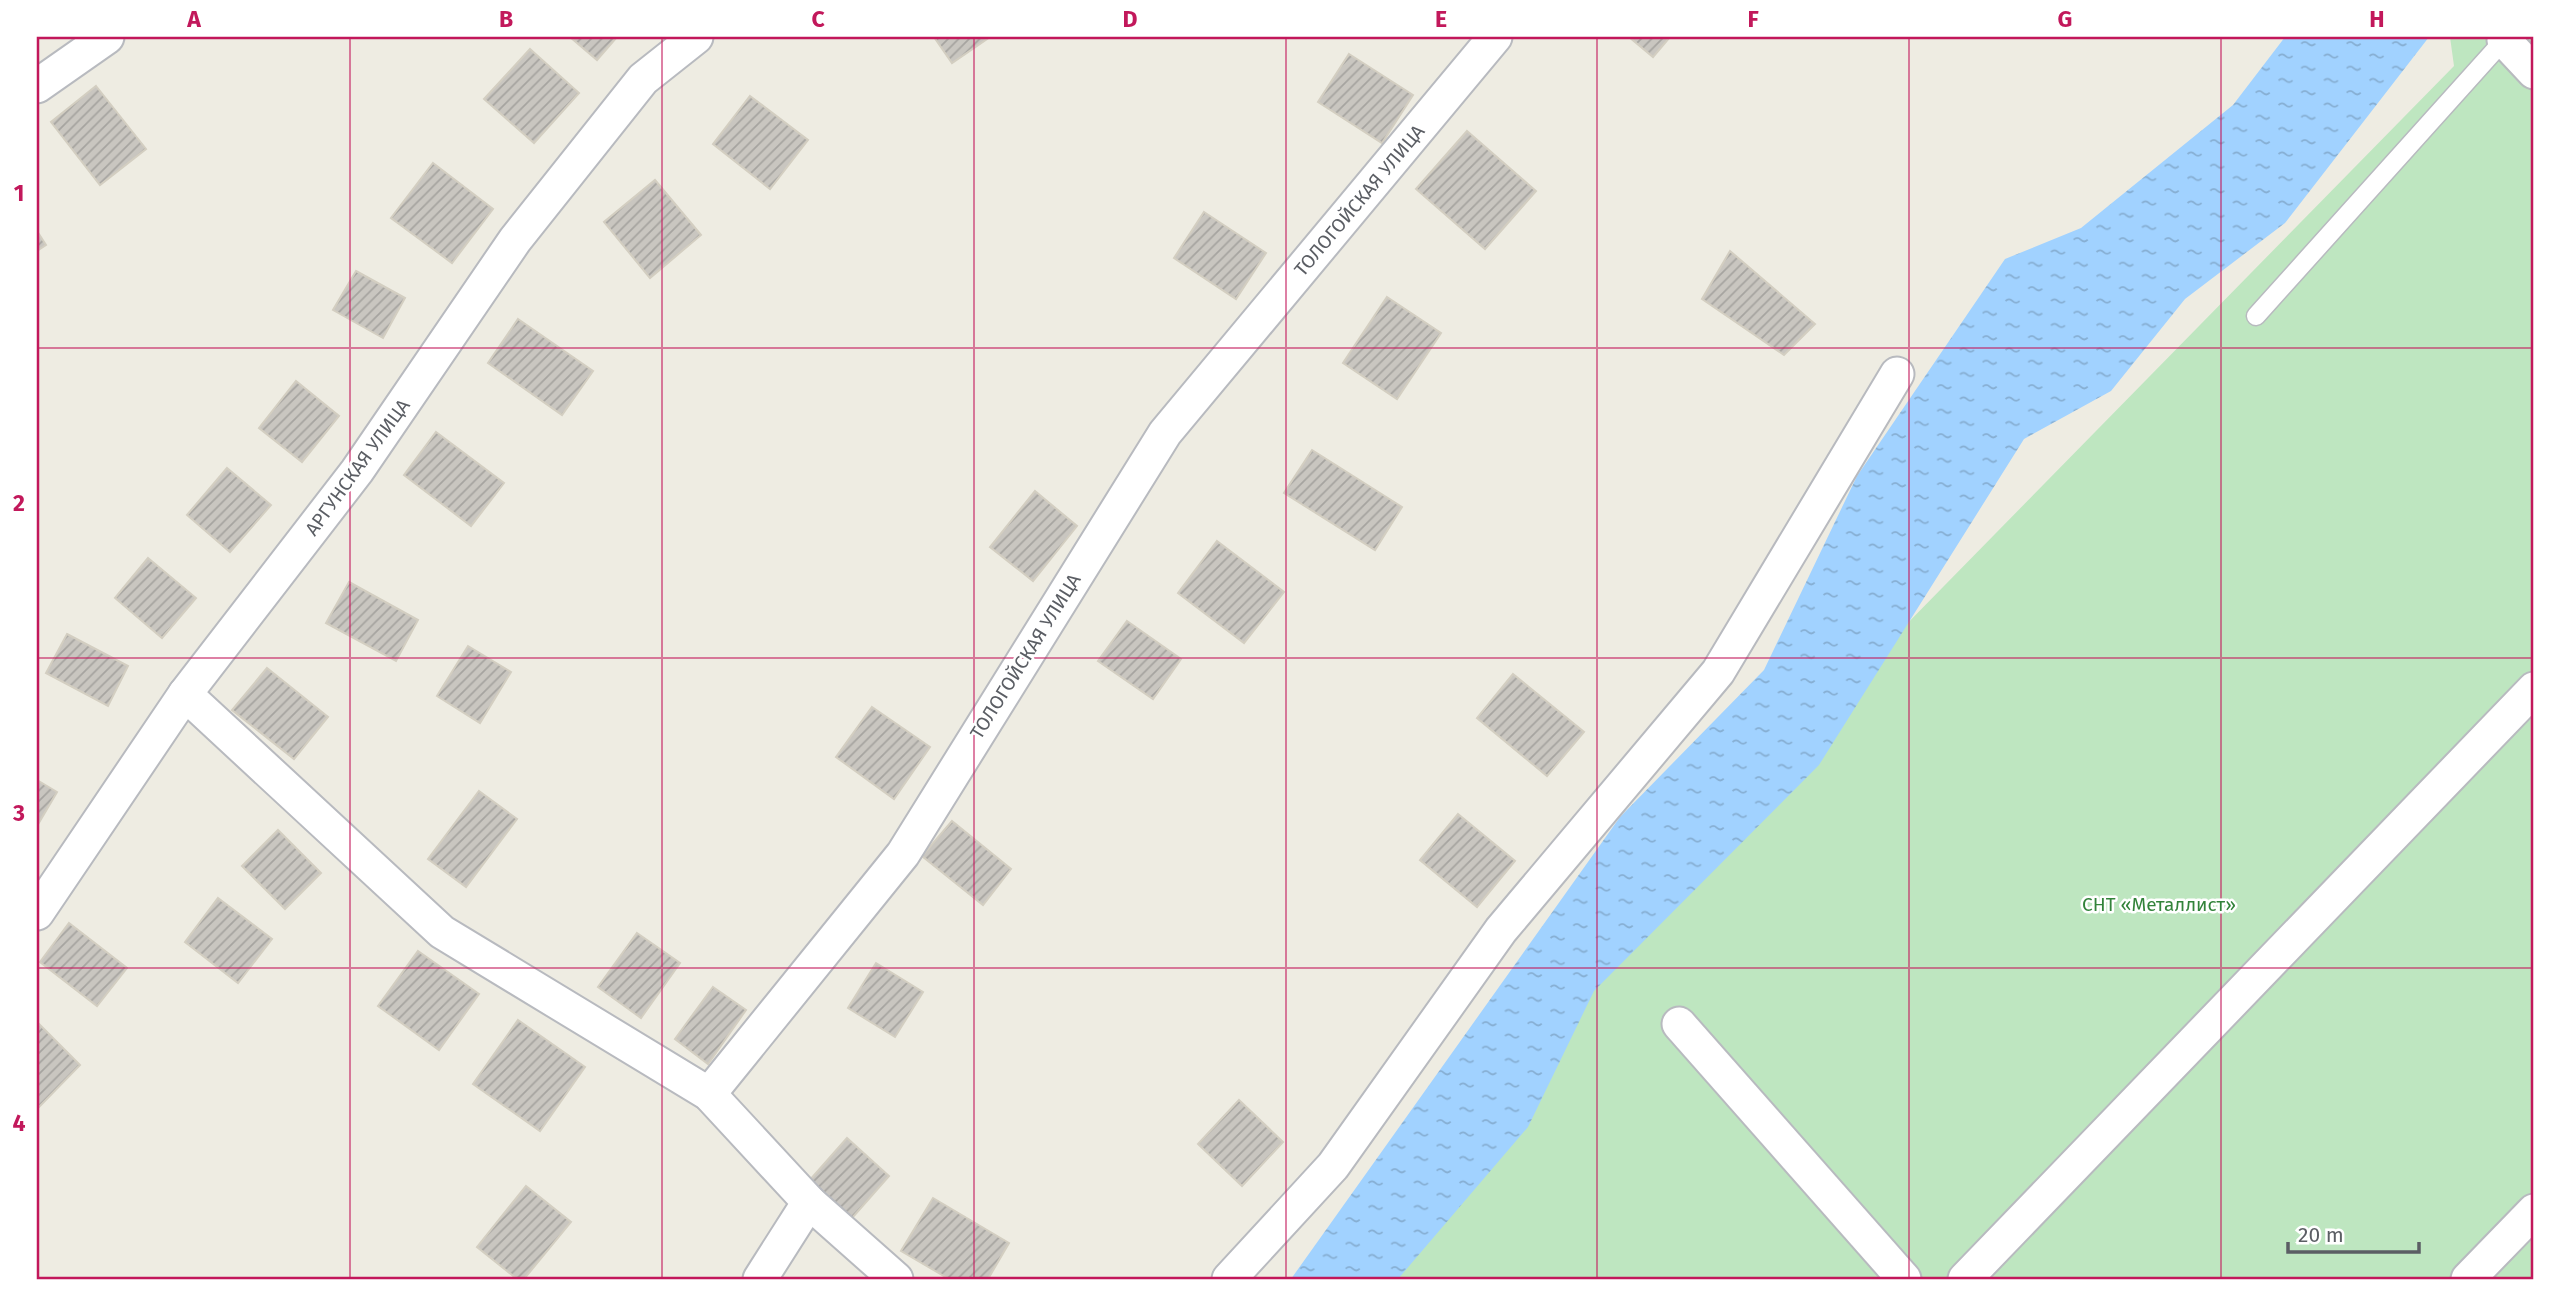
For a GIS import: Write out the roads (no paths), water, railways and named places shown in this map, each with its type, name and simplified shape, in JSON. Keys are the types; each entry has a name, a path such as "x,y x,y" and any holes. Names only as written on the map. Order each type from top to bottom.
{"street":[{"path":"37,86 107,37"},
{"name":"АРГУНСКАЯ УЛИЦА","path":"37,913 185,694 357,471 515,240 643,79 696,37"},
{"name":"ТОЛОГОЙСКАЯ УЛИЦА","path":"709,1094 903,854 1165,433 1495,37"},
{"path":"2505,38 2534,72"},
{"path":"1229,1279 1333,1166 1501,930 1718,672 1897,374"},
{"path":"1965,1279 2534,689"},
{"path":"185,694 442,932 709,1094 809,1202 896,1279"},
{"path":"1679,1024 1904,1279"},
{"path":"760,1279 809,1202"},
{"path":"2468,1279 2534,1211"}],"lane":[{"path":"2256,316 2505,38"}],"water":[{"path":"2285,37 2429,37 2285,223 2185,299 2111,391 2024,439 1819,765 1594,991 1528,1127 1398,1279 1291,1279 1620,817 1764,670 1857,476 2005,259 2081,228 2233,105"}],"park label":[{"name":"СНТ «Металлист»","path":"2159,904"}]}
